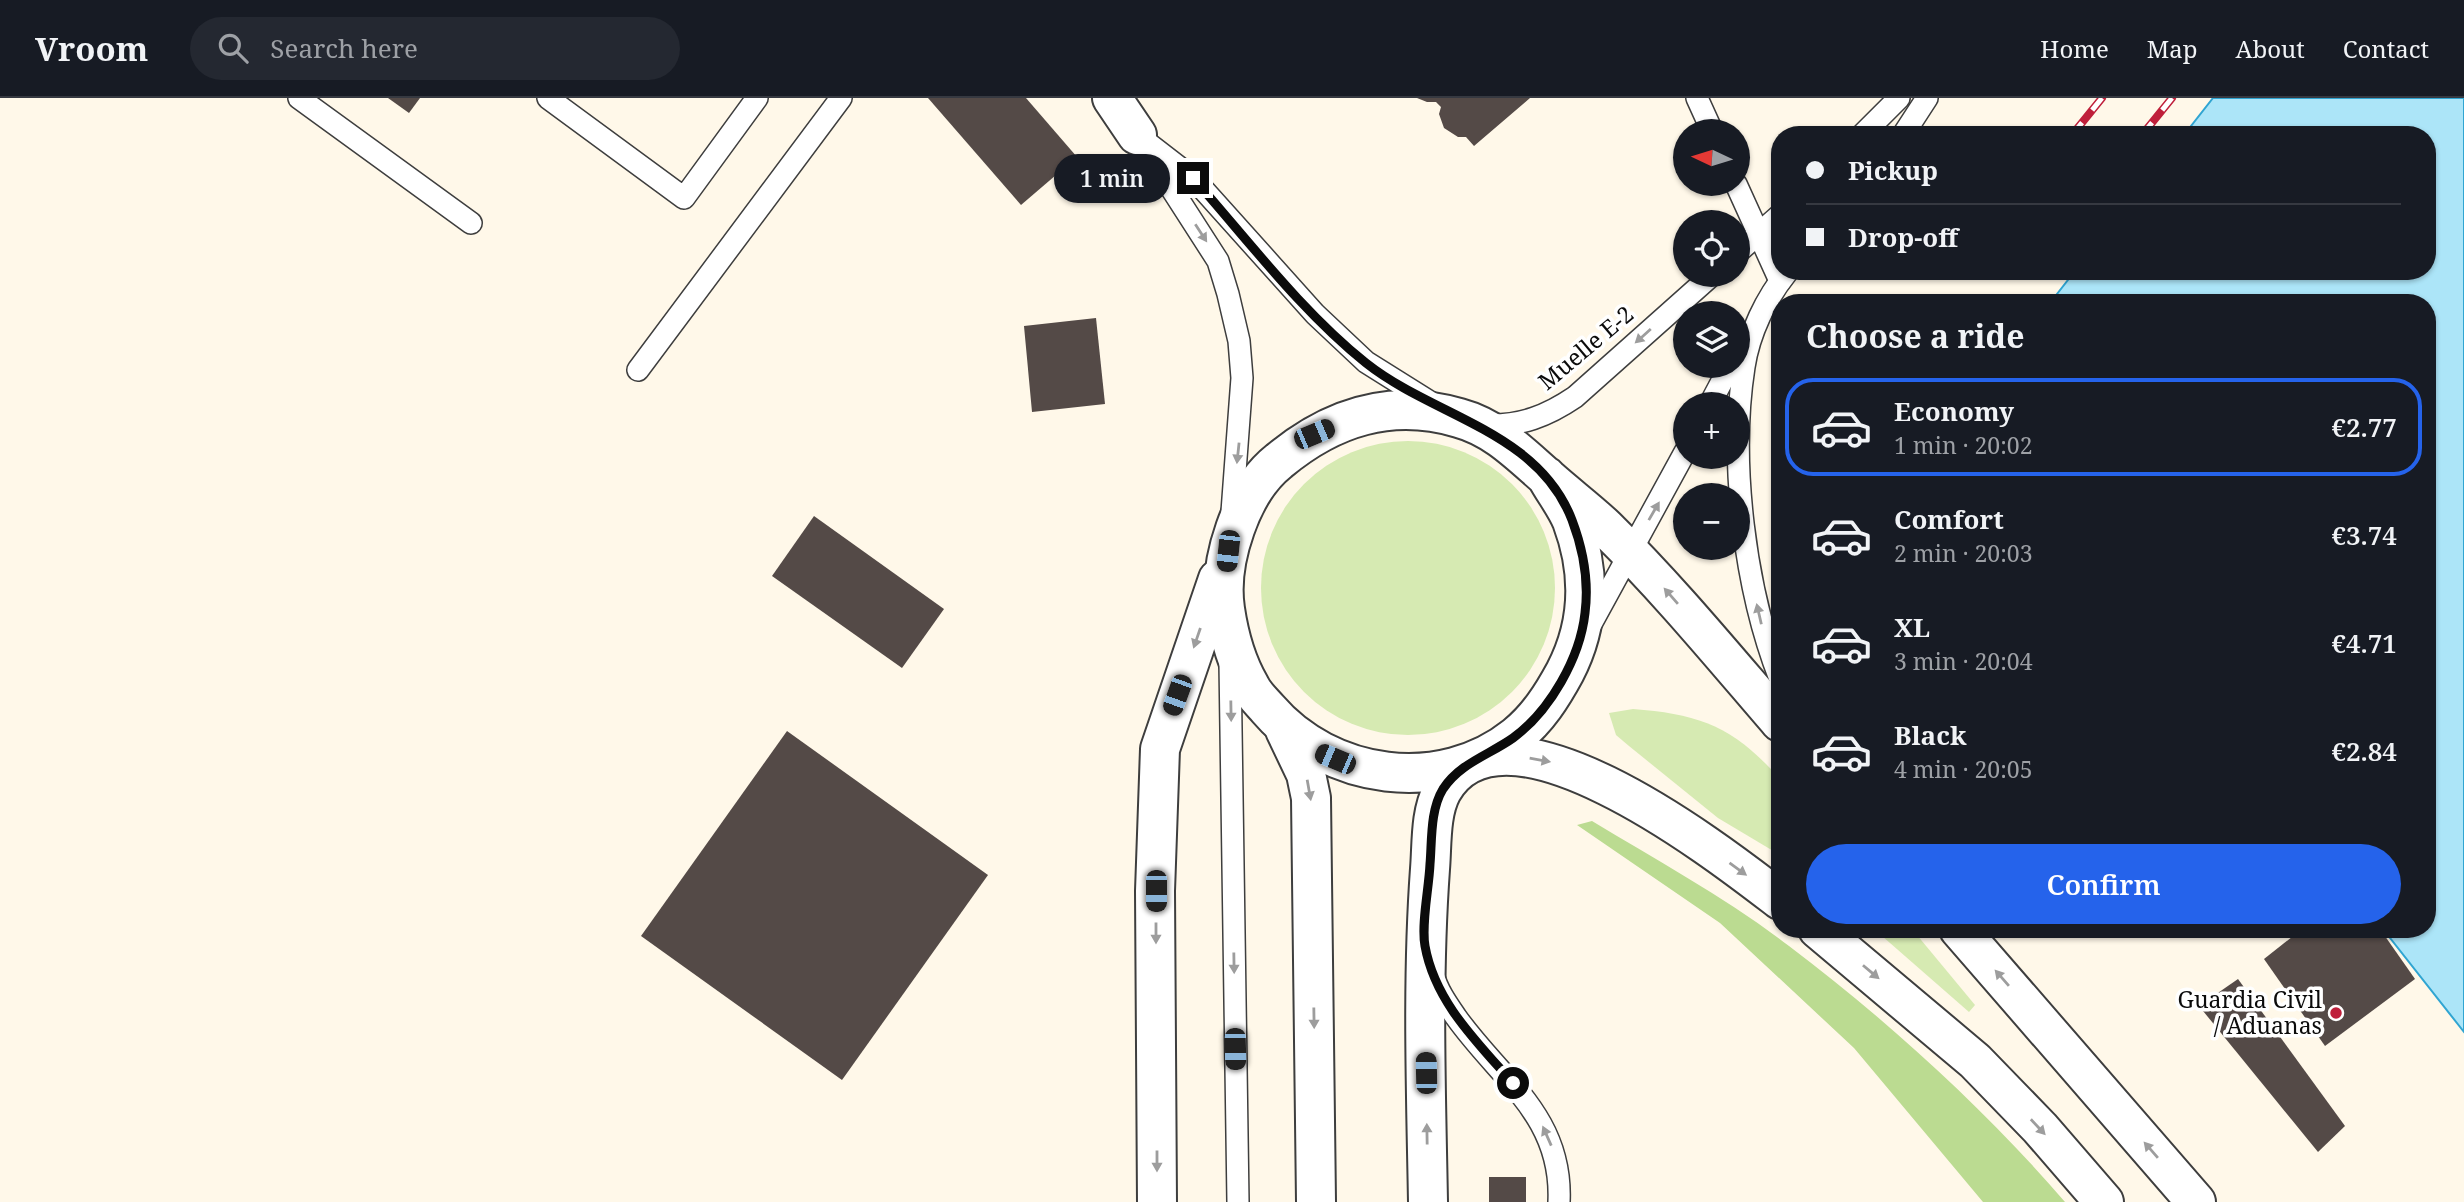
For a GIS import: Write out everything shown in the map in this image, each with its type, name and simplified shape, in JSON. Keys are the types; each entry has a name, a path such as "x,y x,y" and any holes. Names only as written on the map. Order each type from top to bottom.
{"street":[{"path":"1112,98 1138,135"},
{"path":"1157,1202 1156,891 1160,749 1245,504 1275,464 1314,434 1359,415 1408,409 1467,421 1515,447 1605,527 1659,582 1771,712"},
{"path":"1428,1202 1424,944 1434,816 1441,792 1453,776 1472,761 1515,737 1549,702 1573,656 1585,613 1585,565 1571,518 1546,477"},
{"path":"1228,551 1223,597 1230,643 1251,689 1284,728 1306,774 1311,798 1316,1202"},
{"path":"1284,728 1317,751 1354,767 1393,774 1434,772 1472,761 1506,757 1530,758 1579,772 1650,807 1771,894"},
{"path":"1829,938 1975,1061 2040,1128 2104,1202"},
{"path":"1967,938 2196,1202"}],"lane":[{"path":"299,98 471,223"},
{"path":"548,98 684,198 757,98"},
{"path":"638,370 841,98"},
{"path":"1697,98 1707,119"},
{"path":"1871,126 1899,98"},
{"path":"1909,126 1927,98"},
{"path":"1138,135 1193,178 1315,314 1366,362 1398,384 1467,421"},
{"path":"1138,135 1218,261 1231,305 1242,378 1228,551"},
{"path":"1741,196 1771,255"},
{"path":"1750,243 1771,224"},
{"name":"Muelle E-2","path":"1467,421 1505,425 1529,421 1555,411 1575,397 1699,287"},
{"path":"1750,331 1771,295"},
{"path":"1765,304 1744,366 1740,416 1741,477 1744,527 1758,615 1771,653"},
{"path":"1573,656 1675,469"},
{"path":"1230,643 1238,1202"},
{"path":"1424,944 1434,979 1447,1003 1465,1030 1528,1101 1543,1127 1557,1170 1559,1202"}],"green space":[{"path":"1408,441 1437,444 1464,452 1490,466 1512,484 1530,506 1544,532 1552,559 1555,588 1552,617 1544,644 1530,670 1512,692 1490,710 1464,724 1437,732 1408,735 1379,732 1352,724 1326,710 1304,692 1286,670 1272,644 1264,617 1261,588 1264,559 1272,532 1286,506 1304,484 1326,466 1352,452 1379,444"},
{"path":"1633,709 1678,715 1714,726 1747,747 1771,769 1771,850 1718,818 1616,735 1609,713"},
{"path":"1592,821 1692,881 1742,912 1771,933 1771,938 1778,938 1825,974 1898,1035 1969,1100 2065,1202 1983,1202 1854,1048 1720,923 1577,825"},
{"path":"1884,938 1919,938 1975,1005 1969,1012"}],"water":[{"path":"2213,98 2464,98 2464,1032 2390,938 2436,938 2436,294 2057,294 2068,280 2436,280 2436,126 2191,126"}],"building":[{"path":"388,98 420,98 409,113"},
{"path":"928,98 1026,98 1077,157 1021,205"},
{"path":"1417,98 1530,98 1474,146 1466,137 1458,137 1444,128 1439,114 1441,107 1436,102"},
{"path":"1096,318 1105,404 1032,412 1024,326"},
{"path":"814,516 944,609 902,668 772,576"},
{"path":"787,731 988,875 842,1080 641,936"},
{"name":"Guardia Civil / Aduanas","path":"2291,938 2386,938 2415,979 2325,1046 2264,959"},
{"path":"2238,979 2345,1126 2318,1152 2199,1006"},
{"path":"1489,1177 1526,1177 1526,1202 1489,1202"}],"railway":[{"path":"2079,126 2102,98"},
{"path":"2149,126 2172,98"}],"place":[{"name":"Guardia Civil / Aduanas","path":"2336,1013"}],"route":[{"path":"1193,178 1315,314 1366,362 1398,384 1457,417 1477,424 1515,447 1546,477 1571,518 1585,565 1585,613 1573,656 1549,702 1515,737 1472,761 1453,776 1441,792 1434,816 1424,944 1434,979 1465,1030 1513,1083"}]}
